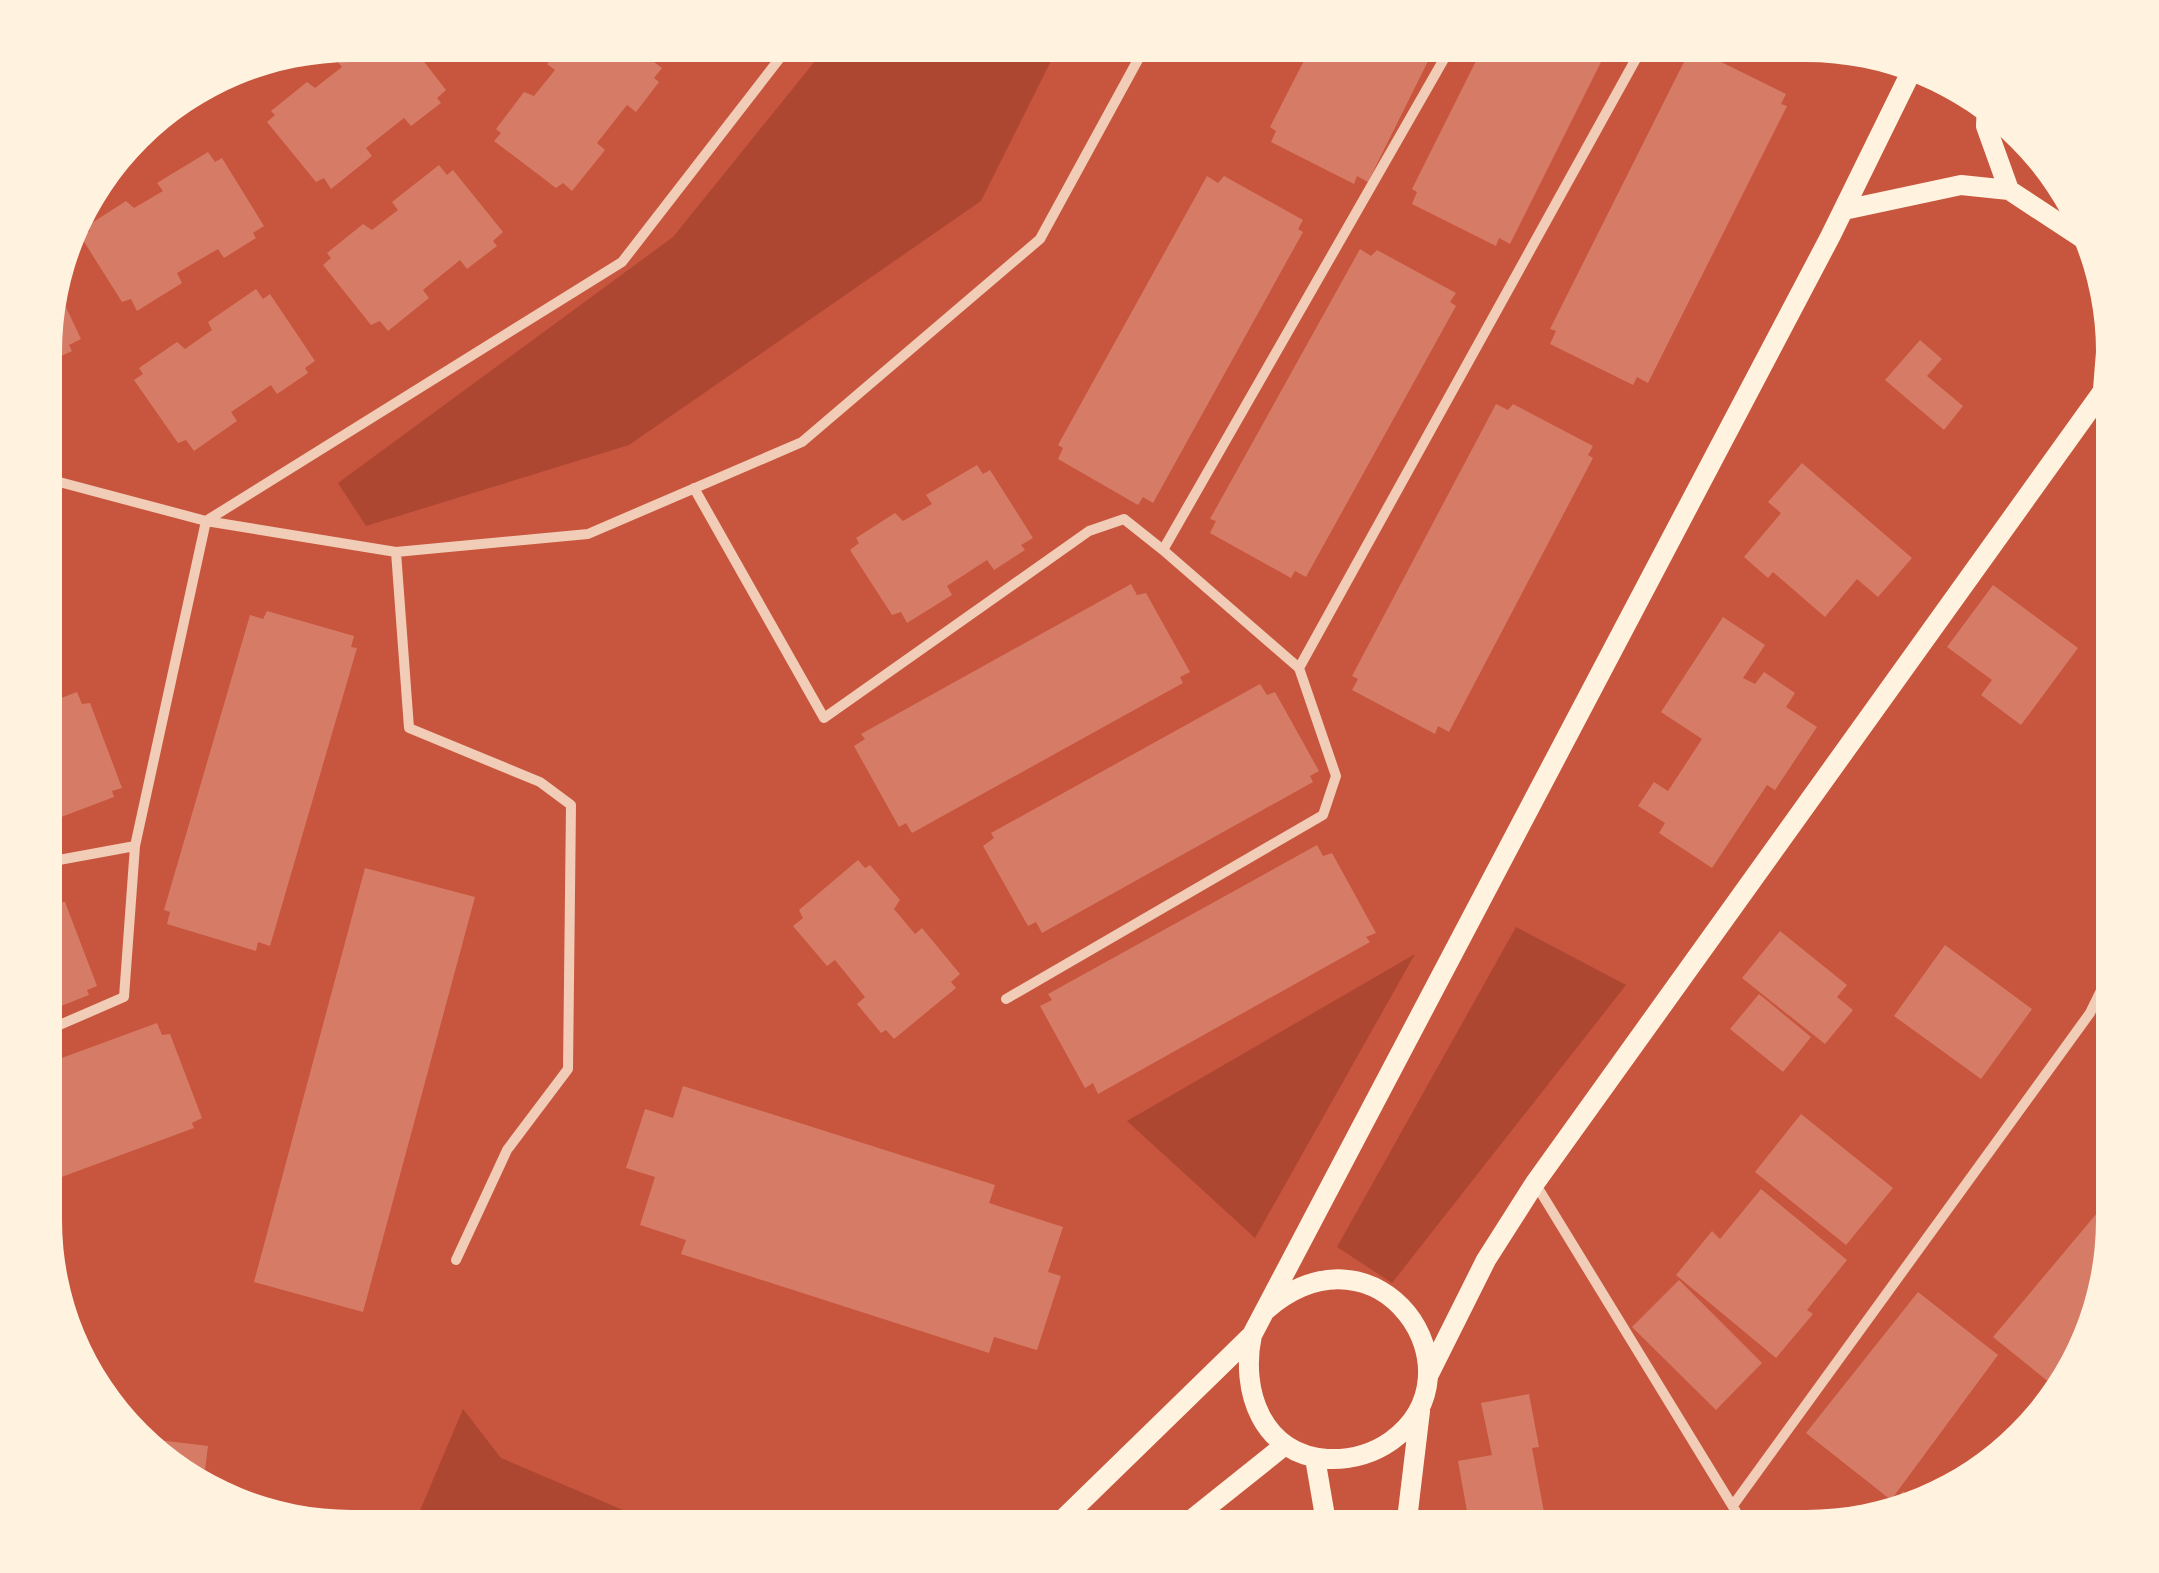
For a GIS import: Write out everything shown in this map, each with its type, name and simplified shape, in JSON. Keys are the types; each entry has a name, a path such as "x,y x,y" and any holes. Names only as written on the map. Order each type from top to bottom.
{"main road":[{"path":"1073,1510 1252,1336 1268,1310 1844,210 1907,81"},
{"path":"1986,125 2009,190"},
{"path":"1844,210 1961,184 2009,190 2070,231"},
{"path":"1408,1510 1420,1407 1428,1376 1486,1260 1535,1183 2096,401"},
{"path":"1268,1310 1289,1291 1316,1280 1344,1278 1372,1285 1396,1300 1414,1322 1425,1348 1428,1376"},
{"path":"1252,1336 1245,1366 1249,1396 1263,1424 1286,1445 1315,1458 1346,1460 1376,1451 1402,1433 1420,1407"},
{"path":"1204,1510 1286,1445"},
{"path":"1315,1458 1324,1510"}],"street":[{"path":"63,1023 124,997 135,846 206,521 622,262 776,63"},
{"path":"63,484 206,521 396,552 588,534 802,442 1040,239 1136,63"},
{"path":"1163,550 1442,63"},
{"path":"1299,668 1634,63"},
{"path":"694,488 824,718 1089,531 1124,519 1299,668 1336,776 1323,815 1006,999"},
{"path":"396,552 408,728 540,782 571,805 568,1069 507,1150 456,1260"},
{"path":"63,859 135,846"},
{"path":"1734,1504 2096,1001"},
{"path":"1535,1183 1737,1510"}],"shaded area":[{"path":"813,63 1050,63 981,201 629,445 366,526 338,483 673,237"},
{"path":"1516,927 1626,985 1392,1283 1337,1247"},
{"path":"1415,954 1255,1238 1127,1121"},
{"path":"463,1409 501,1458 623,1510 420,1510"}],"building":[{"path":"425,63 446,90 437,98 441,103 411,126 404,118 366,148 372,156 331,189 324,178 316,182 267,122 275,115 271,111 307,82 315,88 342,67 339,64"},
{"path":"655,63 662,68 654,78 659,82 636,112 627,105 597,143 605,150 572,191 563,183 556,188 494,141 501,133 496,129 524,92 534,96 555,70 547,64"},
{"path":"1303,63 1427,63 1368,182 1357,176 1354,184 1271,142 1276,131 1270,127"},
{"path":"1475,63 1600,63 1510,244 1499,238 1496,246 1412,204 1417,192 1412,189"},
{"path":"1683,63 1723,63 1786,94 1781,104 1787,106 1648,383 1637,377 1633,385 1550,344 1556,331 1550,329"},
{"path":"208,152 215,162 222,158 264,226 253,233 256,238 224,258 218,249 177,273 182,283 137,311 131,299 122,302 84,242 94,221 126,201 134,208 163,191 157,183"},
{"path":"439,165 447,175 453,170 503,232 493,241 497,246 467,269 460,260 423,290 429,298 388,331 380,321 371,325 323,265 331,258 327,253 363,224 372,230 398,210 392,202"},
{"path":"1207,176 1218,183 1224,176 1303,220 1298,229 1303,232 1153,503 1143,497 1138,505 1058,459 1063,448 1058,445"},
{"path":"1360,249 1371,256 1377,250 1456,293 1450,302 1456,306 1306,577 1295,571 1291,578 1210,533 1216,521 1210,519"},
{"path":"256,289 263,299 270,294 315,361 305,368 308,373 277,394 271,385 231,412 237,421 194,451 186,440 178,443 134,380 143,374 139,368 177,342 185,349 212,330 208,322"},
{"path":"66,308 81,339 69,345 72,351 63,355"},
{"path":"1920,340 1942,359 1927,376 1963,406 1944,430 1885,380"},
{"path":"1496,404 1508,410 1513,404 1593,446 1588,455 1593,458 1449,732 1438,726 1435,734 1352,690 1358,679 1352,676"},
{"path":"1802,463 1912,558 1878,597 1857,579 1825,617 1773,572 1768,578 1744,557 1781,513 1768,502"},
{"path":"977,465 983,474 990,470 1033,538 1021,545 1025,550 994,570 987,560 947,586 952,595 907,623 901,612 892,615 850,550 859,543 856,538 895,513 903,521 932,504 926,495"},
{"path":"1131,584 1137,595 1146,593 1190,672 1180,677 1183,683 912,833 906,823 899,827 854,746 865,739 861,734"},
{"path":"1993,585 2078,648 2021,725 1981,695 1992,680 1947,647"},
{"path":"267,611 354,636 351,647 357,648 270,946 258,942 256,951 167,924 170,912 164,910 250,615 263,619"},
{"path":"1723,617 1765,645 1743,678 1755,684 1764,672 1795,693 1786,707 1817,727 1775,790 1767,785 1712,868 1659,833 1665,823 1638,806 1654,782 1668,791 1702,739 1661,712"},
{"path":"1260,684 1267,695 1275,692 1319,771 1310,776 1313,782 1042,933 1036,922 1028,926 983,846 994,838 991,833"},
{"path":"77,692 82,704 90,703 122,788 112,791 114,797 63,816 63,697"},
{"path":"1317,845 1323,856 1332,853 1376,933 1366,937 1370,942 1098,1094 1093,1083 1085,1088 1040,1006 1052,1000 1048,994"},
{"path":"858,860 865,868 870,865 900,900 894,909 915,934 922,928 960,974 951,982 956,988 894,1039 886,1030 881,1033 857,1004 865,997 835,960 827,966 793,926 803,918 799,910"},
{"path":"365,868 475,897 363,1312 254,1282"},
{"path":"63,902 97,986 87,990 89,995 63,1005"},
{"path":"1780,931 1847,985 1837,997 1853,1010 1825,1044 1742,978"},
{"path":"1945,945 2032,1009 1981,1079 1894,1016"},
{"path":"1759,994 1811,1037 1783,1072 1730,1029"},
{"path":"157,1023 162,1035 170,1034 202,1118 192,1123 194,1128 63,1176 63,1057"},
{"path":"683,1086 995,1185 989,1203 1063,1227 1048,1272 1061,1276 1037,1350 994,1337 989,1353 681,1254 686,1240 640,1225 655,1177 626,1168 645,1109 673,1118"},
{"path":"1801,1114 1893,1188 1846,1245 1755,1172"},
{"path":"1761,1189 1847,1260 1807,1310 1813,1314 1776,1358 1676,1275 1712,1231 1720,1239"},
{"path":"2096,1214 2087,1296 2074,1332 2048,1381 1993,1337"},
{"path":"1679,1280 1762,1363 1716,1410 1632,1327"},
{"path":"1918,1292 1998,1355 1893,1497 1889,1498 1806,1433"},
{"path":"1529,1394 1539,1447 1532,1448 1544,1510 1467,1510 1458,1461 1492,1455 1481,1403"},
{"path":"164,1441 208,1446 205,1471"}]}
